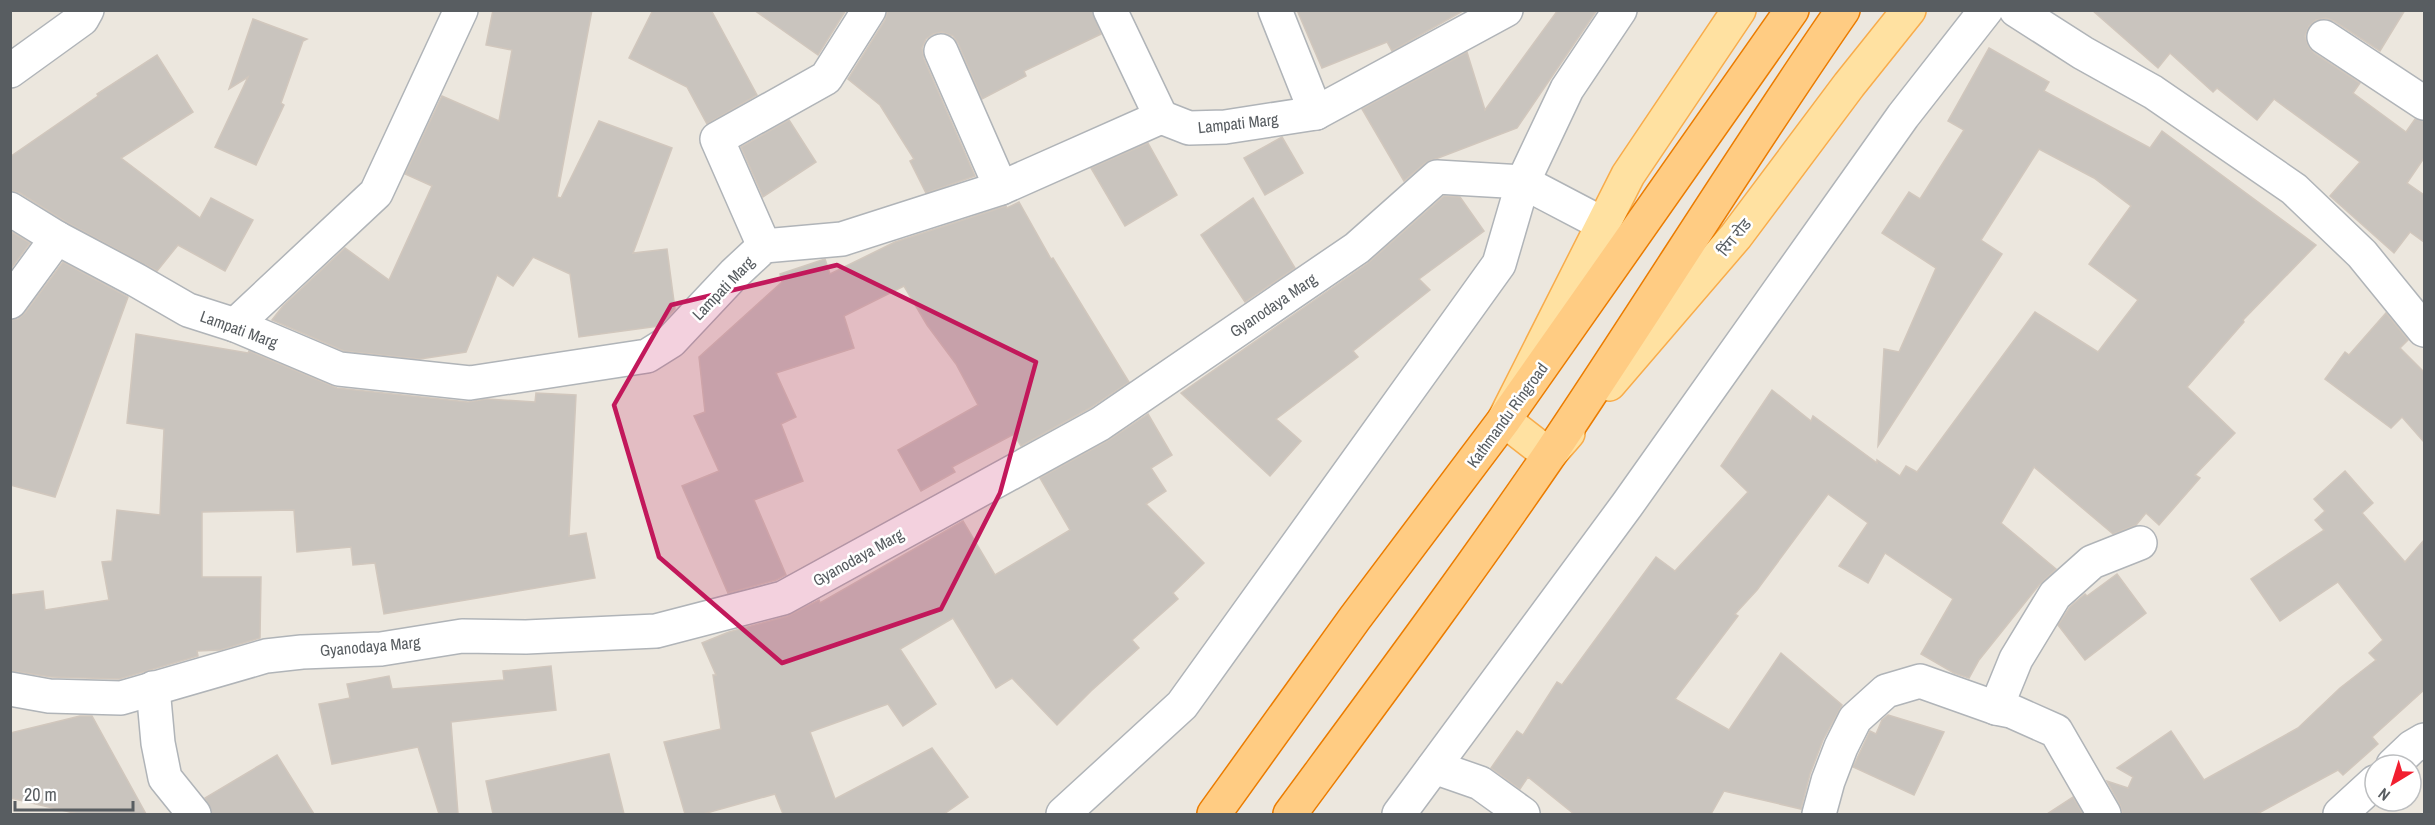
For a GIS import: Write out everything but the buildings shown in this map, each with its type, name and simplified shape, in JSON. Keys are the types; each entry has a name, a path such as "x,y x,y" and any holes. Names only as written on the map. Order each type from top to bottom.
{"highway":[{"name":"Kathmandu Ringroad","path":"1214,814 1355,618 1504,420 1792,10"},
{"path":"1290,814 1448,600 1549,455 1784,95 1843,10"}],"main road":[{"path":"1549,455 1504,420 1628,175 1739,10"},
{"name":"रिंग रोड","path":"1549,455 1736,236 1849,85 1909,10"}],"street":[{"path":"10,71 82,19 87,10"},
{"path":"235,325 376,193 461,10"},
{"path":"764,246 717,139 826,78 869,10"},
{"path":"1110,10 1161,117"},
{"path":"1275,10 1316,113"},
{"name":"Lampati Marg","path":"10,209 57,238 188,310 235,325 339,369 470,383 647,356 671,341 735,273 764,246 842,239 1000,189 1161,117 1189,128 1216,127 1316,113 1506,10"},
{"path":"1063,814 1182,705 1499,264 1523,182 1568,89 1620,10"},
{"path":"1400,814 1620,514 1903,116 1986,10"},
{"path":"2016,10 2083,53 2153,92 2294,189 2362,254 2424,330"},
{"path":"2324,37 2424,103"},
{"path":"941,51 1000,189"},
{"name":"Gyanodaya Marg","path":"10,689 49,696 90,699 121,698 266,656 381,648 462,636 526,637 656,631 783,598 1100,424 1357,248 1437,177 1523,182 1603,224"},
{"path":"10,302 57,238"},
{"path":"1996,708 2016,660 2055,595 2092,562 2140,543"},
{"path":"1820,814 1831,773 1855,719 1886,691 1920,681 1996,708 2011,711 2056,731 2104,814"},
{"path":"153,688 158,743 165,778 194,814"},
{"path":"2406,753 2424,740"},
{"path":"1434,767 1480,783 1523,814"},
{"path":"2342,814 2363,794"}],"highlighted area":[{"path":"837,265 1036,362 1000,493 941,609 782,663 659,557 614,405 671,305"}]}
